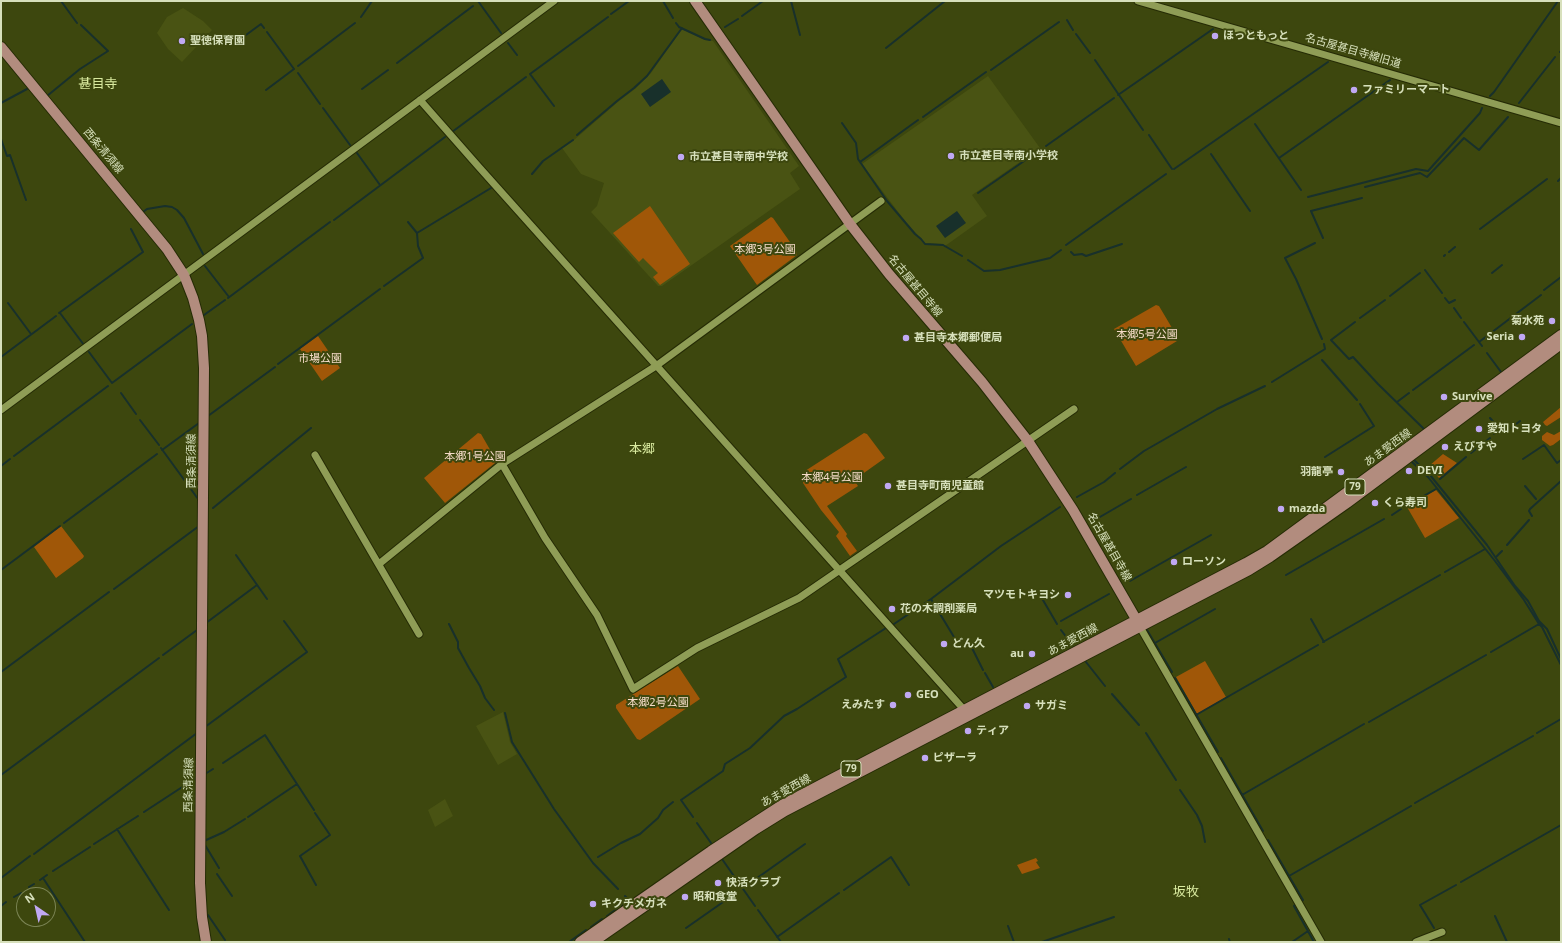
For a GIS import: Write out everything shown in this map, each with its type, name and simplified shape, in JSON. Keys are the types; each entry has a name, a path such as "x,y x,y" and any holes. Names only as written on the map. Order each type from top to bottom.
{"main road":[{"name":"名古屋甚目寺線","path":"695,1 850,224 888,274 982,382 1028,441 1073,510 1138,623"},
{"name":"西条清須線","path":"1,47 142,216 167,249 184,275 193,298 199,320 202,336 204,368 200,883 202,916 206,942"},
{"name":"あま愛西線","path":"593,942 785,811 1138,623 1267,551 1561,335"},
{"name":"あま愛西線","path":"1138,623 1249,570 1294,541 1561,344"},
{"name":"あま愛西線","path":"580,942 754,822 782,805 967,713"}],"street":[{"path":"1,410 554,1"},
{"name":"名古屋甚目寺線旧道","path":"1138,1 1561,123"},
{"path":"420,100 967,713"},
{"path":"379,564 502,464 656,366 881,201"},
{"path":"502,464 545,538 597,615 633,689 697,648 799,598 1074,409"},
{"path":"315,455 419,634"},
{"path":"1138,623 1321,942"},
{"path":"1416,942 1442,932"}],"shaded area":[{"name":"聖徳保育園","path":"183,8 203,21 212,30 182,62 168,49 157,33 167,17"},
{"name":"市立甚目寺南中学校","path":"682,29 705,40 713,41 799,166 790,173 800,189 662,286 658,286 591,212 597,206 604,183 581,174 562,148 574,140 635,89 651,73"},
{"name":"市立甚目寺南小学校","path":"988,76 1040,148 972,195 987,216 945,246 943,244 925,243 905,221 862,164"},
{"path":"503,712 510,742 517,754 498,765 476,726"},
{"path":"445,799 453,816 435,827 428,810"}],"green space":[{"path":"650,206 690,264 660,285 653,277 658,273 643,258 639,262 613,233"},
{"name":"本郷3号公園","path":"771,217 797,252 797,255 757,285 730,246"},
{"name":"本郷5号公園","path":"1156,305 1159,306 1178,338 1177,341 1136,366 1114,329"},
{"name":"市場公園","path":"318,336 340,368 322,381 300,349"},
{"path":"1561,407 1561,417 1547,426 1545,425 1543,422"},
{"path":"1561,431 1561,439 1553,445 1550,446 1542,440 1542,436 1547,432 1554,435"},
{"name":"本郷1号公園","path":"478,433 481,434 496,460 495,463 445,503 424,478"},
{"name":"本郷4号公園","path":"864,433 867,434 885,458 854,480 858,486 827,506 857,551 850,556 836,536 839,532 821,510 803,483 805,471"},
{"path":"1443,454 1457,463 1439,478 1429,466"},
{"path":"1436,490 1459,518 1425,538 1407,507"},
{"path":"61,526 84,556 56,578 34,547"},
{"path":"1205,661 1226,697 1197,714 1176,677"},
{"name":"本郷2号公園","path":"678,666 700,699 640,740 637,739 616,708 616,705"},
{"path":"1036,858 1038,861 1036,862 1040,868 1022,874 1017,865"}],"water":[{"path":"662,79 671,92 650,107 641,94"},
{"path":"957,211 966,223 945,238 936,226"}],"waterway":[{"path":"61,1 77,23"},
{"path":"361,17 372,1"},
{"path":"478,1 501,33"},
{"path":"611,14 629,1"},
{"path":"663,1 673,18"},
{"path":"742,16 763,1"},
{"path":"791,1 800,35"},
{"path":"886,48 945,1"},
{"path":"1490,96 1558,1"},
{"path":"397,63 473,6"},
{"path":"554,106 530,74 608,17"},
{"path":"725,27 738,19"},
{"path":"1067,20 1073,30"},
{"path":"991,70 1059,22"},
{"path":"298,66 355,23"},
{"path":"676,23 679,27 710,40"},
{"path":"235,43 261,24 264,28"},
{"path":"47,96 80,69 108,51 81,25"},
{"path":"577,135 647,76 682,28"},
{"path":"1118,95 1213,29"},
{"path":"266,90 294,69 267,32"},
{"path":"1076,34 1090,53"},
{"path":"508,43 517,55"},
{"path":"1519,103 1555,57"},
{"path":"1095,60 1143,130"},
{"path":"1174,169 1328,62"},
{"path":"362,89 388,70"},
{"path":"923,117 986,72"},
{"path":"298,73 320,104"},
{"path":"452,132 526,77"},
{"path":"1279,158 1390,80"},
{"path":"1,103 27,89"},
{"path":"1046,146 1114,98"},
{"path":"323,108 350,145"},
{"path":"1308,197 1416,169 1428,171 1480,113 1482,108"},
{"path":"1365,187 1420,173 1427,177 1464,138 1479,150 1508,117"},
{"path":"860,162 918,120"},
{"path":"842,123 856,143 858,159 887,201 915,234 925,244 943,245 962,256"},
{"path":"1255,124 1301,190"},
{"path":"1149,135 1172,169"},
{"path":"334,220 445,137"},
{"path":"1,139 7,156 10,155 26,200"},
{"path":"532,174 543,161 573,140"},
{"path":"978,193 1040,150"},
{"path":"357,153 380,185"},
{"path":"1211,154 1250,211"},
{"path":"1066,245 1166,174"},
{"path":"1558,181 1561,178"},
{"path":"1480,229 1547,179"},
{"path":"408,222 417,233 491,188"},
{"path":"1323,238 1311,211 1362,198"},
{"path":"143,212 147,209 165,206 172,207 177,210 184,218 203,254"},
{"path":"228,298 330,222"},
{"path":"59,313 143,252 131,229"},
{"path":"384,286 423,258 418,246 417,233"},
{"path":"1315,243 1285,258 1296,279 1322,339"},
{"path":"1071,252 1074,255 1082,254 1086,256 1122,244"},
{"path":"1449,252 1455,247"},
{"path":"968,260 984,271 1000,270 1050,258 1061,250"},
{"path":"1492,273 1502,265"},
{"path":"205,266 229,297"},
{"path":"1425,270 1442,293"},
{"path":"1390,296 1420,273"},
{"path":"1544,290 1561,277"},
{"path":"278,364 380,289"},
{"path":"1479,342 1541,295"},
{"path":"1445,298 1449,303 1455,300"},
{"path":"204,315 225,300"},
{"path":"1360,318 1385,300"},
{"path":"8,303 31,334"},
{"path":"1454,308 1461,318"},
{"path":"60,313 84,345"},
{"path":"1,357 56,316"},
{"path":"1355,322 1331,340 1349,359 1353,357 1424,429"},
{"path":"1464,322 1482,346"},
{"path":"112,383 192,324"},
{"path":"1272,382 1325,349 1324,344"},
{"path":"1413,390 1474,345"},
{"path":"89,352 112,383"},
{"path":"1487,353 1501,372"},
{"path":"1322,360 1357,400"},
{"path":"208,416 275,367"},
{"path":"14,456 108,386"},
{"path":"1120,469 1144,451 1217,409 1265,386"},
{"path":"121,393 136,414"},
{"path":"1397,402 1409,393"},
{"path":"1325,457 1374,426 1360,404"},
{"path":"1490,418 1500,429"},
{"path":"140,420 159,445"},
{"path":"1494,434 1501,428 1511,428 1520,421"},
{"path":"162,450 199,423"},
{"path":"213,508 311,428"},
{"path":"1471,453 1490,438"},
{"path":"1523,459 1544,445 1557,463 1561,460"},
{"path":"161,448 185,481"},
{"path":"64,523 157,454"},
{"path":"1440,479 1466,457"},
{"path":"1,466 10,459"},
{"path":"1414,460 1430,475 1487,545 1515,586 1528,601 1539,621 1547,629 1561,659"},
{"path":"1412,462 1428,477 1524,600 1542,627 1561,665"},
{"path":"1137,495 1186,467"},
{"path":"1077,497 1104,482 1115,473"},
{"path":"1532,516 1529,511 1530,509 1561,481"},
{"path":"188,485 198,499"},
{"path":"1525,486 1536,499"},
{"path":"1406,506 1436,489"},
{"path":"1093,521 1131,499"},
{"path":"894,624 931,599 1001,546 1060,507"},
{"path":"1392,515 1401,509"},
{"path":"1286,575 1384,519"},
{"path":"1507,545 1529,520"},
{"path":"1,570 60,526"},
{"path":"114,589 199,526"},
{"path":"1130,581 1211,535"},
{"path":"1445,572 1485,549"},
{"path":"1496,557 1502,551"},
{"path":"236,555 267,599"},
{"path":"1323,642 1440,575"},
{"path":"206,623 257,585"},
{"path":"1,672 109,592"},
{"path":"1061,621 1109,594"},
{"path":"1040,595 1057,624"},
{"path":"931,599 957,642"},
{"path":"1155,643 1215,609"},
{"path":"1311,619 1324,642"},
{"path":"205,727 307,652 284,621"},
{"path":"449,624 458,642 458,648 480,686 485,698 494,710"},
{"path":"1491,652 1539,624"},
{"path":"693,817 681,800 723,771 725,764 750,748 784,716 846,677 838,659 886,628"},
{"path":"163,655 197,630"},
{"path":"1061,630 1073,646"},
{"path":"1147,630 1172,672"},
{"path":"961,647 969,642 983,670"},
{"path":"1196,715 1318,645"},
{"path":"1369,722 1486,655"},
{"path":"1,775 159,658"},
{"path":"1086,662 1105,686"},
{"path":"985,673 993,687"},
{"path":"1175,678 1218,752"},
{"path":"1112,694 1139,725"},
{"path":"505,713 512,742 554,809 593,863 618,889"},
{"path":"1537,733 1561,719"},
{"path":"1242,795 1364,724"},
{"path":"34,854 197,733"},
{"path":"1146,733 1176,780"},
{"path":"223,763 265,735 314,810"},
{"path":"1415,803 1533,736"},
{"path":"1221,758 1263,831"},
{"path":"205,774 213,769"},
{"path":"144,812 196,778"},
{"path":"248,817 297,784"},
{"path":"1180,790 1197,815 1202,826 1205,842"},
{"path":"598,857 621,843 640,834 658,818 663,810 673,802"},
{"path":"1289,876 1411,806"},
{"path":"315,813 330,835 300,856 316,885"},
{"path":"94,844 138,816"},
{"path":"204,841 224,832 245,819"},
{"path":"697,823 711,843"},
{"path":"1461,882 1561,825"},
{"path":"117,829 169,910"},
{"path":"1268,840 1303,900 1302,901"},
{"path":"743,888 805,844"},
{"path":"205,845 219,868"},
{"path":"53,871 90,847"},
{"path":"1,878 30,856"},
{"path":"844,890 891,857 909,885"},
{"path":"722,859 755,906"},
{"path":"217,874 232,896"},
{"path":"40,880 47,875"},
{"path":"43,878 85,942"},
{"path":"29,887 34,884"},
{"path":"1434,928 1420,905 1456,885"},
{"path":"686,928 736,893"},
{"path":"777,937 839,893"},
{"path":"607,916 629,900 625,896"},
{"path":"1,906 6,902"},
{"path":"1295,905 1294,906 1314,942"},
{"path":"758,910 781,942"},
{"path":"208,915 225,940"},
{"path":"1495,916 1507,942"},
{"path":"1042,942 1114,917"},
{"path":"591,927 602,919"},
{"path":"1008,926 1014,942"},
{"path":"569,942 586,930"},
{"path":"1292,942 1308,931"}],"place":[{"name":"ほっともっと","path":"1215,36"},
{"name":"聖徳保育園","path":"182,41"},
{"name":"ファミリーマート","path":"1354,90"},
{"name":"市立甚目寺南小学校","path":"951,156"},
{"name":"市立甚目寺南中学校","path":"681,157"},
{"name":"菊水苑","path":"1552,321"},
{"name":"Seria","path":"1522,337"},
{"name":"甚目寺本郷郵便局","path":"906,338"},
{"name":"Survive","path":"1444,397"},
{"name":"愛知トヨタ","path":"1479,429"},
{"name":"えびすや","path":"1445,447"},
{"name":"DEVI","path":"1409,471"},
{"name":"羽龍亭","path":"1341,472"},
{"name":"甚目寺町南児童館","path":"888,486"},
{"name":"くら寿司","path":"1375,503"},
{"name":"mazda","path":"1281,509"},
{"name":"ローソン","path":"1174,562"},
{"name":"マツモトキヨシ","path":"1068,595"},
{"name":"花の木調剤薬局","path":"892,609"},
{"name":"どん久","path":"944,644"},
{"name":"au","path":"1032,654"},
{"name":"GEO","path":"908,695"},
{"name":"えみたす","path":"893,705"},
{"name":"サガミ","path":"1027,706"},
{"name":"ティア","path":"968,731"},
{"name":"ピザーラ","path":"925,758"},
{"name":"快活クラブ","path":"718,883"},
{"name":"昭和食堂","path":"685,897"},
{"name":"キクチメガネ","path":"593,904"}],"district":[{"name":"甚目寺","path":"98,84"},
{"name":"本郷","path":"642,449"},
{"name":"坂牧","path":"1186,892"}]}
